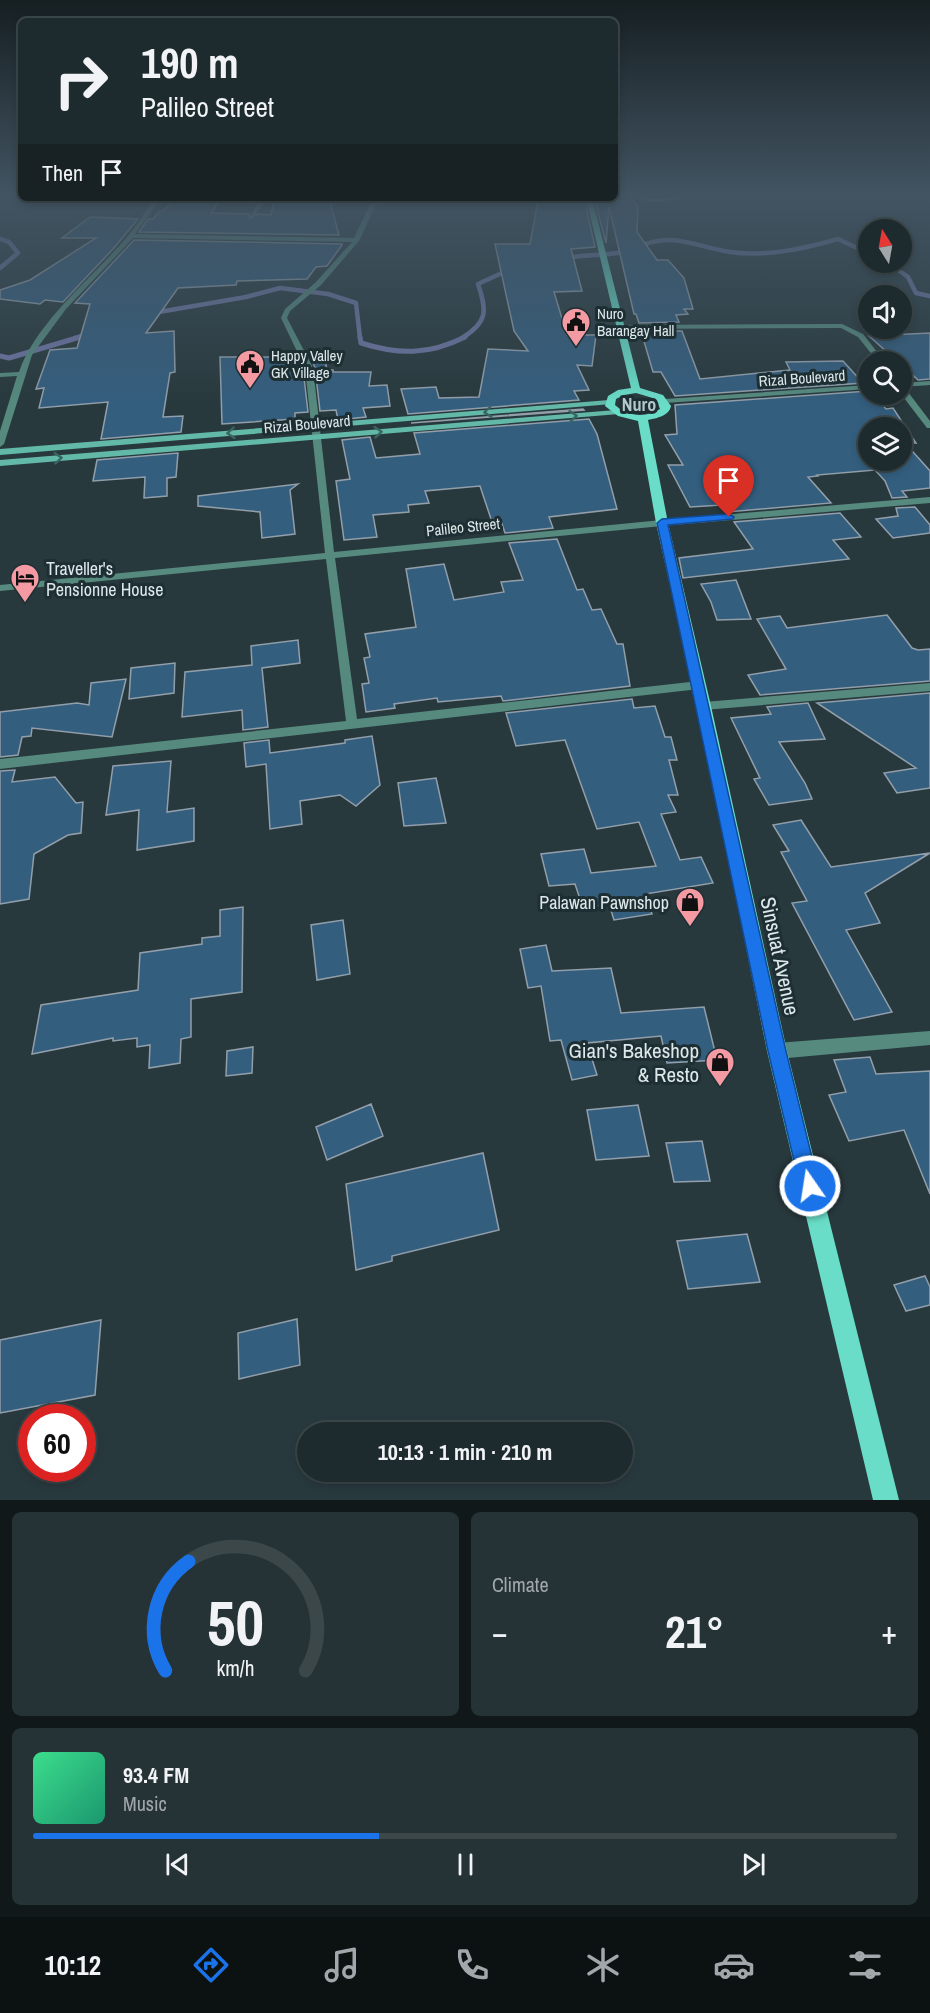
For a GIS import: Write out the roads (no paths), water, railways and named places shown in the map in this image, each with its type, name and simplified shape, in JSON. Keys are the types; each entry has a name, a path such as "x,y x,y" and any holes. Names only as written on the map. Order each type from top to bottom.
{"main road":[{"path":"605,266 636,390"},
{"path":"636,390 653,394 665,401 666,406 660,414 643,418 616,412 609,402 615,395 636,390"},
{"name":"Rizal Boulevard","path":"0,452 609,402"},
{"name":"Rizal Boulevard","path":"0,463 616,412"},
{"name":"Sinsuat Avenue","path":"643,418 662,523 704,706 777,1051 886,1500"}],"street":[{"path":"0,444 28,355 64,308 103,266"},
{"path":"336,266 312,291 285,313 284,319 302,350 309,368 352,723"},
{"path":"620,327 842,326 857,331 874,351"},
{"path":"0,375 21,374"},
{"path":"912,386 930,383"},
{"name":"Rizal Boulevard","path":"665,401 858,388"},
{"path":"912,401 930,426"},
{"name":"Palileo Street","path":"0,588 662,523 930,500"},
{"path":"0,764 699,685"},
{"path":"704,706 930,687"},
{"path":"777,1051 930,1038"}],"waterway":[{"path":"462,338 477,327 483,315 483,302 478,284 504,272 513,271"},
{"path":"902,273 908,277 916,293 930,296"},
{"path":"153,313 246,297 280,288 328,294 356,303 360,338"},
{"path":"75,338 89,334"},
{"path":"0,356 9,358 80,337"},
{"path":"360,337 361,343 401,351 426,350 465,337"}],"place":[{"name":"Nuro Barangay Hall","path":"576,348"},
{"name":"Happy Valley GK Village","path":"250,390"},
{"name":"Traveller's Pensionne House","path":"25,604"},
{"name":"Palawan Pawnshop","path":"690,928"},
{"name":"Gian's Bakeshop & Resto","path":"720,1088"}],"district":[{"name":"Nuro","path":"639,404"}]}
